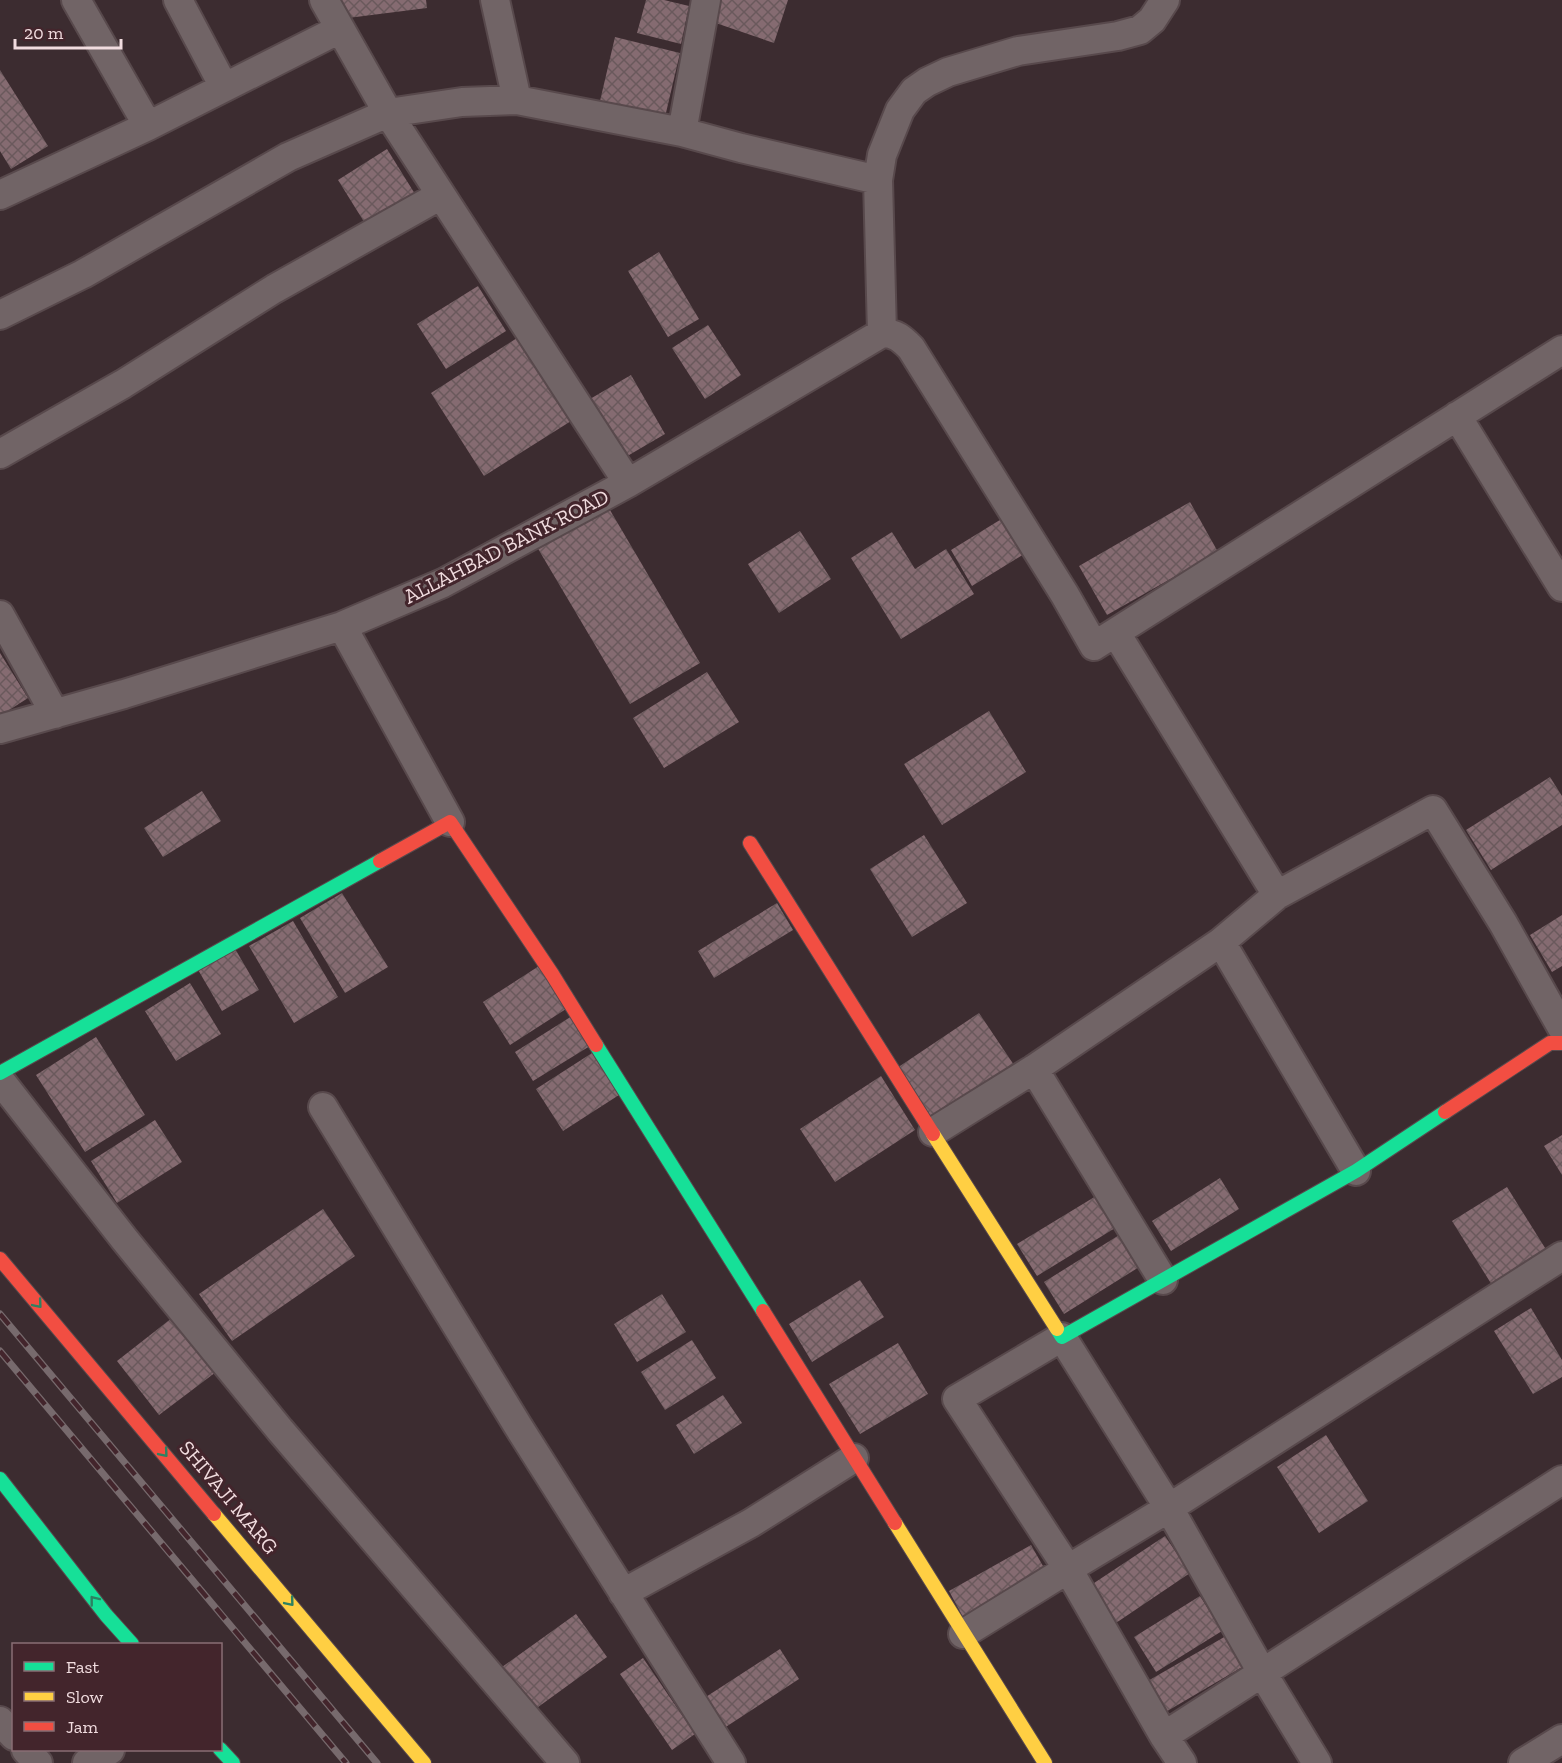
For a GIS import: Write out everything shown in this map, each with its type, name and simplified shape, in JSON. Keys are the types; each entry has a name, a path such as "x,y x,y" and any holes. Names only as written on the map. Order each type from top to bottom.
{"street":[{"path":"76,0 148,126"},
{"path":"178,0 224,87"},
{"path":"324,0 388,113 628,483"},
{"path":"495,0 518,100"},
{"path":"682,132 706,0"},
{"path":"1165,0 1152,20 1140,30 1118,36 1018,51 948,72 927,82 914,91 900,110 882,155 878,180 882,333 892,333 911,348 1065,595 1094,646 1562,350"},
{"path":"0,195 148,126 340,29"},
{"path":"0,315 83,274 288,157 388,113 462,102 518,100 682,132 878,180"},
{"path":"0,454 123,384 274,289 441,195"},
{"name":"ALLAHBAD BANK ROAD","path":"0,729 342,626 443,584 628,483 882,333"},
{"path":"1457,416 1562,587"},
{"path":"0,615 55,714"},
{"path":"342,626 450,822 552,974 1045,1763"},
{"path":"1116,633 1276,895"},
{"path":"933,1132 1034,1069 1221,942 1276,895 1433,810 1503,923 1562,1028"},
{"path":"0,1073 450,822"},
{"path":"750,843 1168,1508 1317,1763"},
{"path":"1221,942 1356,1171"},
{"path":"1182,1763 1164,1736 1068,1569 957,1399 1356,1171 1551,1043 1562,1042"},
{"path":"1034,1069 1163,1280"},
{"path":"0,1080 125,1240 280,1430 565,1763"},
{"path":"322,1107 518,1426 731,1763"},
{"path":"963,1634 1168,1508 1562,1256"},
{"name":"SHIVAJI MARG","path":"0,1259 424,1763"},
{"path":"623,1593 751,1523 854,1458"},
{"path":"0,1479 106,1615 131,1643"},
{"path":"1164,1736 1562,1479"},
{"path":"0,1721 12,1734"},
{"path":"1523,1763 1562,1739"},
{"path":"28,1751 38,1763"},
{"path":"87,1763 107,1751"},
{"path":"222,1751 233,1763"}],"building":[{"path":"337,0 426,0 427,8 340,19"},
{"path":"646,0 664,0 689,6 681,44 637,33"},
{"path":"710,0 788,0 774,43 704,19"},
{"path":"615,37 680,53 665,117 600,101"},
{"path":"0,70 48,146 11,169 0,151"},
{"path":"387,149 420,202 371,233 338,180"},
{"path":"659,252 699,319 668,337 628,271"},
{"path":"478,286 506,331 446,369 417,324"},
{"path":"708,325 741,375 705,399 672,348"},
{"path":"525,333 579,416 484,476 431,393"},
{"path":"631,375 665,434 624,458 590,399"},
{"path":"1190,502 1218,552 1107,615 1079,566"},
{"path":"607,505 700,663 630,704 537,547"},
{"path":"1008,515 1029,551 972,586 951,550"},
{"path":"800,531 831,579 779,613 748,564"},
{"path":"892,532 915,569 946,549 974,594 901,639 851,558"},
{"path":"0,653 28,698 0,716"},
{"path":"707,672 739,722 664,768 633,718"},
{"path":"989,711 1026,772 942,825 904,764"},
{"path":"1550,777 1562,796 1562,825 1491,870 1466,830"},
{"path":"202,791 221,821 163,857 144,828"},
{"path":"924,835 967,903 912,937 870,869"},
{"path":"342,893 388,967 345,993 300,918"},
{"path":"777,903 793,930 714,978 698,951"},
{"path":"1562,915 1562,966 1552,972 1530,935"},
{"path":"293,921 338,997 294,1023 249,946"},
{"path":"234,947 259,990 222,1011 197,968"},
{"path":"539,966 566,1009 510,1045 483,1002"},
{"path":"190,983 221,1034 176,1061 145,1011"},
{"path":"979,1013 1014,1065 932,1119 897,1068"},
{"path":"572,1016 590,1046 533,1081 515,1052"},
{"path":"96,1037 145,1115 85,1152 36,1075"},
{"path":"592,1053 619,1095 563,1131 536,1089"},
{"path":"881,1076 915,1130 835,1182 800,1129"},
{"path":"155,1120 182,1162 117,1203 91,1161"},
{"path":"1562,1135 1562,1175 1544,1146"},
{"path":"1220,1178 1239,1209 1171,1251 1152,1221"},
{"path":"1507,1187 1547,1251 1492,1285 1452,1221"},
{"path":"1101,1193 1120,1225 1037,1276 1017,1244"},
{"path":"323,1209 355,1256 232,1341 199,1294"},
{"path":"1124,1232 1144,1264 1064,1314 1044,1282"},
{"path":"860,1280 884,1317 812,1362 789,1324"},
{"path":"662,1294 686,1332 637,1362 614,1324"},
{"path":"1531,1308 1562,1360 1562,1377 1533,1394 1494,1331"},
{"path":"177,1314 220,1369 159,1415 117,1361"},
{"path":"692,1340 716,1378 665,1410 641,1372"},
{"path":"898,1343 928,1394 860,1434 829,1384"},
{"path":"723,1395 742,1423 694,1454 676,1425"},
{"path":"1326,1435 1368,1501 1319,1533 1277,1467"},
{"path":"1165,1536 1190,1573 1107,1629 1082,1591"},
{"path":"1031,1545 1047,1573 964,1619 949,1591"},
{"path":"1200,1596 1222,1631 1156,1672 1134,1637"},
{"path":"576,1614 607,1657 534,1710 502,1667"},
{"path":"1226,1636 1244,1666 1164,1713 1146,1682"},
{"path":"780,1649 799,1679 715,1734 695,1704"},
{"path":"643,1658 695,1734 672,1750 620,1674"}],"railway":[{"path":"0,1314 377,1763"},
{"path":"0,1351 346,1763"}],"traffic: fast":[{"path":"0,1073 380,861"},
{"path":"596,1045 763,1311"},
{"path":"1057,1329 1062,1337 1356,1171 1445,1112"},
{"path":"0,1479 106,1615 131,1643"},
{"path":"222,1751 233,1763"}],"traffic: slow":[{"path":"933,1134 1057,1329"},
{"path":"214,1514 424,1763"},
{"path":"895,1523 1045,1763"}],"traffic: jam":[{"path":"380,861 450,822 552,974 596,1045"},
{"path":"750,843 933,1134"},
{"path":"1445,1112 1550,1043 1562,1043"},
{"path":"0,1259 214,1514"},
{"path":"763,1311 895,1523"}]}
